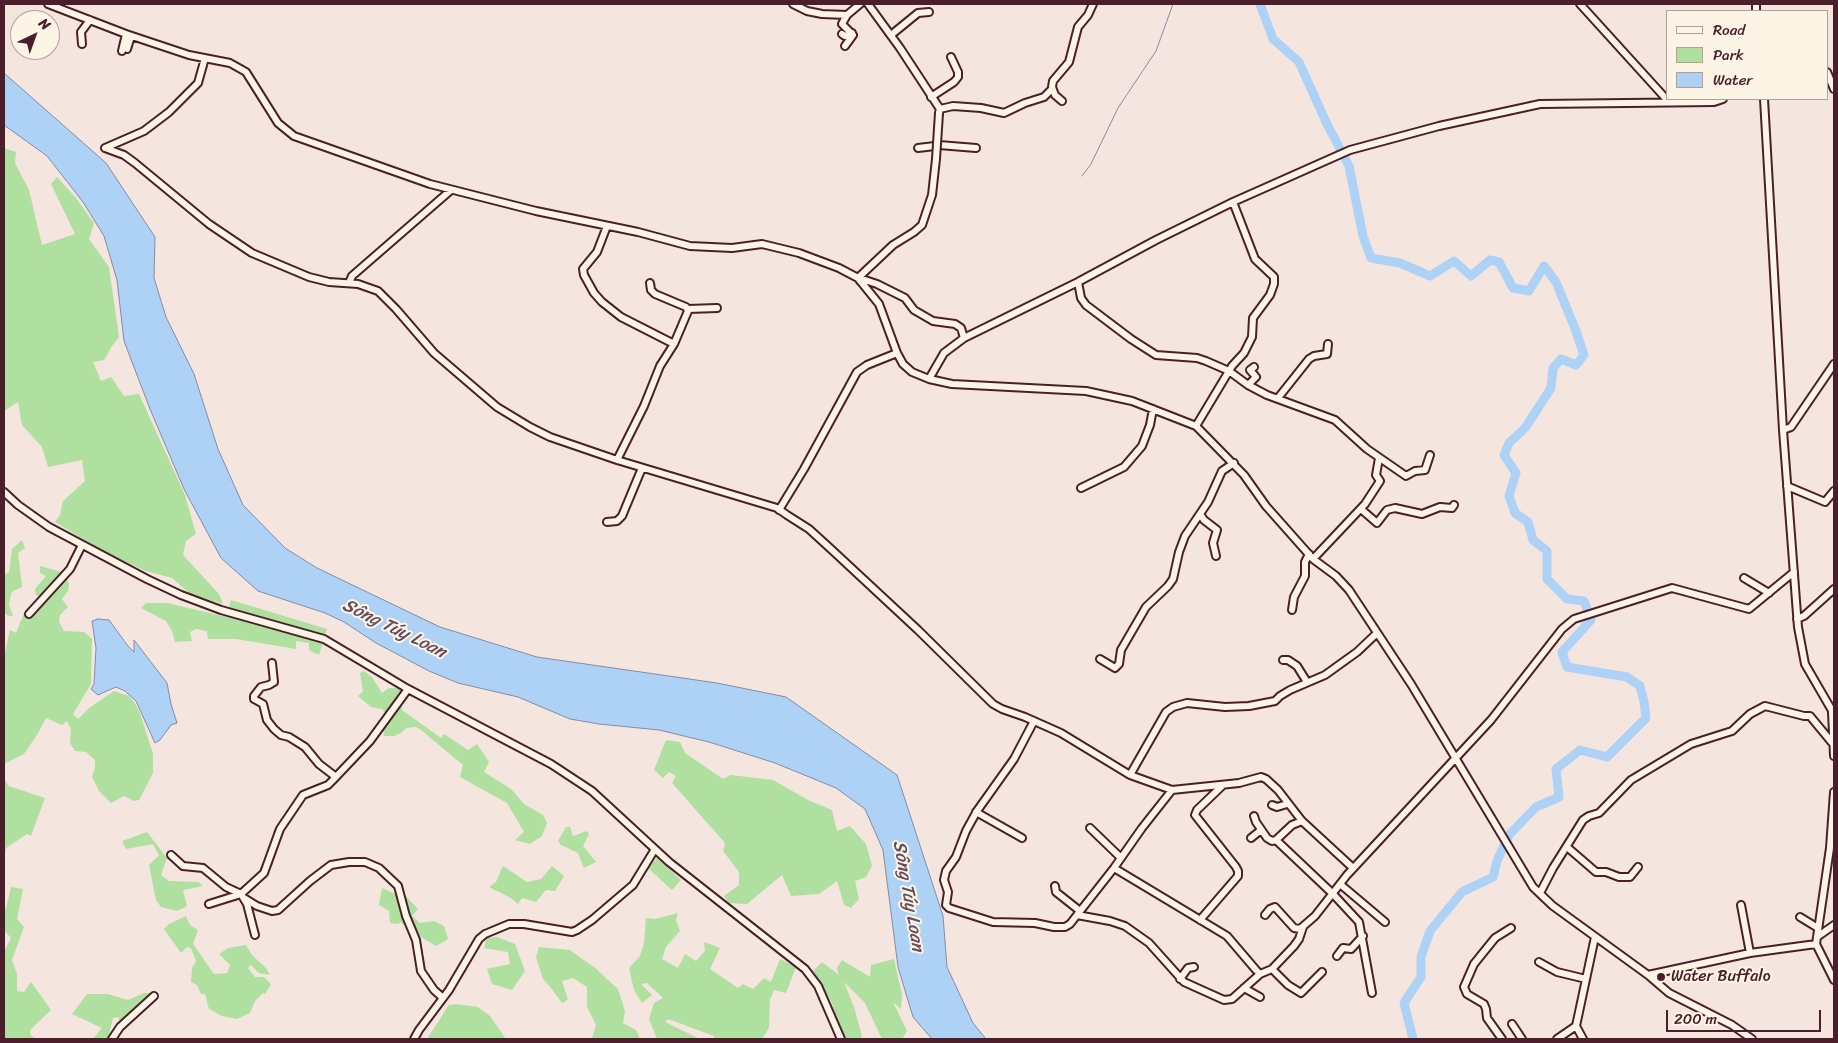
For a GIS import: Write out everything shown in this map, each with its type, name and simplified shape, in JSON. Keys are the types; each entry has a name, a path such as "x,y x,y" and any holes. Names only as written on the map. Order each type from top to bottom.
{"street":[{"path":"48,4 129,35 189,55 230,63 246,72 278,123 294,136 430,184 536,211 690,246 732,248 762,244 800,254 839,268 859,279 878,284 905,298 914,310 933,321 955,324 961,328 964,338"},
{"path":"794,4 808,11 822,14 847,15"},
{"path":"852,33 842,24 847,15 860,4"},
{"path":"859,279 893,245 922,225 932,196 939,111 891,35 868,4"},
{"path":"1062,101 1055,95 1052,89 1053,81 1069,62 1078,28 1088,15 1093,4"},
{"path":"1580,4 1666,99"},
{"path":"891,35 918,13 929,12"},
{"path":"82,44 81,32 90,20"},
{"path":"842,34 845,36 852,33"},
{"path":"845,46 853,37 852,33"},
{"path":"125,50 129,35"},
{"path":"931,97 954,82 958,77 958,72 951,57"},
{"path":"205,58 198,83 169,112 144,131 105,148 124,155 209,224 252,253 309,277 329,282 358,284 378,292 396,309 434,353 498,407 530,427 550,437 617,460 779,510 809,529 918,630 993,704 1061,733 1130,775 1172,790 1239,783 1262,777 1278,790 1287,804 1302,820 1353,868"},
{"path":"1828,74 1834,89"},
{"path":"939,111 953,106 981,108 1004,113 1044,97 1052,89"},
{"path":"929,379 944,353 964,338 1233,202 1350,150 1438,126 1540,104 1714,102 1720,100"},
{"path":"1764,100 1787,486 1797,618 1805,664 1833,712 1834,756"},
{"path":"918,148 937,146 976,148"},
{"path":"349,283 352,276 451,190"},
{"path":"1196,426 1229,371 1244,353 1252,337 1253,318 1270,295 1274,276 1255,259 1233,202"},
{"path":"607,226 597,252 584,269 584,275 594,293 621,317 674,344"},
{"path":"859,279 879,304 897,353 903,364 912,372 929,379 952,384 1086,391 1126,399 1196,426 1244,475 1266,506 1311,557 1336,576 1349,590 1411,684 1532,887 1553,906 1648,975 1669,993 1732,1025 1752,1039"},
{"path":"1078,282 1081,298 1086,305 1131,339 1156,354 1197,358 1229,371 1248,385 1267,395 1335,420 1367,449 1406,476 1415,471 1425,470 1430,455"},
{"path":"650,283 655,294 688,308 716,308"},
{"path":"617,460 644,406 660,366 674,344 688,308"},
{"path":"1278,398 1309,359 1314,356 1327,354 1328,344"},
{"path":"779,510 804,470 857,372 867,365 897,353"},
{"path":"1784,430 1791,427 1832,373 1834,364"},
{"path":"1248,385 1256,377 1250,370 1254,367"},
{"path":"1081,488 1124,467 1142,446 1150,426 1153,409"},
{"path":"1292,610 1294,597 1305,576 1306,562 1361,509 1380,481 1376,474 1379,458"},
{"path":"1100,659 1115,668 1119,664 1121,650 1146,607 1173,579 1185,536 1208,502 1222,471 1234,464"},
{"path":"607,522 617,521 622,516 642,468"},
{"path":"1787,486 1825,502 1834,491"},
{"path":"4,492 18,505 49,526 82,545 181,595 233,614 324,639 408,689 551,764 592,791 655,849 805,969 818,986 841,1039"},
{"path":"1361,509 1376,523 1386,510 1395,508 1422,514 1440,507 1452,508 1454,504"},
{"path":"1200,514 1204,520 1218,530 1213,542 1216,556"},
{"path":"29,614 70,569 82,545"},
{"path":"1265,915 1270,908 1275,907 1294,928 1300,929 1315,916 1353,868 1501,709 1562,629 1574,620 1672,588 1749,609 1794,572"},
{"path":"1744,578 1768,593"},
{"path":"1797,618 1804,616 1834,589"},
{"path":"1130,775 1166,712 1173,706 1187,703 1225,707 1249,706 1275,701 1280,696 1325,675 1357,652 1377,633"},
{"path":"1283,660 1288,660 1297,666 1307,682"},
{"path":"272,663 274,682 261,686 254,699 262,704 267,720 274,729 281,735 306,747 319,764 336,776"},
{"path":"209,904 243,896 264,873 280,829 303,795 328,785 370,741 408,689"},
{"path":"1540,893 1583,820 1588,816 1599,813 1631,780 1691,744 1732,731 1750,714 1765,706 1810,716 1834,745"},
{"path":"1034,721 1014,759 976,812 956,857 944,875 948,892 947,906 993,922 1035,923 1060,928 1070,924 1172,790"},
{"path":"1200,920 1238,876 1236,867 1195,815 1196,810 1223,785"},
{"path":"1834,792 1817,941 1834,980"},
{"path":"1272,805 1277,807 1287,804"},
{"path":"976,812 1022,838"},
{"path":"1254,816 1261,830 1270,841 1276,840 1292,825 1302,820"},
{"path":"1090,828 1120,857"},
{"path":"1250,838 1261,830"},
{"path":"1276,840 1333,894 1359,922 1372,993"},
{"path":"1567,847 1596,872 1606,872 1619,877 1630,877 1638,868"},
{"path":"414,1039 485,934 509,924 524,924 572,932 577,930 592,920 633,884 655,849"},
{"path":"171,856 183,866 204,868 226,886 258,906 272,911 278,910 331,865 364,862 379,868 398,886 406,916 416,940 421,971 434,990 443,998"},
{"path":"1114,868 1227,936 1260,974"},
{"path":"1340,884 1385,922"},
{"path":"1055,886 1055,891 1079,913 1110,920 1125,926 1149,943 1180,979 1189,985 1227,1001 1232,999 1260,974 1272,969 1297,942 1304,924"},
{"path":"243,896 248,904 255,935"},
{"path":"1741,906 1750,953"},
{"path":"1800,917 1818,928"},
{"path":"1648,975 1817,941 1834,924"},
{"path":"1502,1039 1487,1018 1484,1004 1467,994 1464,987 1474,964 1495,938 1512,928"},
{"path":"1337,956 1343,948 1351,949 1363,936"},
{"path":"1583,1039 1576,1026 1595,937"},
{"path":"1539,962 1557,972 1586,979"},
{"path":"1180,979 1188,968 1194,968"},
{"path":"1272,969 1288,985 1301,993 1322,972"},
{"path":"1244,988 1260,997"},
{"path":"112,1039 120,1027 154,996"},
{"path":"1512,1024 1522,1039"},
{"path":"1557,1039 1576,1026"}],"green space":[{"path":"4,148 16,152 15,163 29,190 42,245 75,234 51,184 57,177 76,198 94,223 89,239 109,267 119,337 104,360 93,362 101,381 111,377 124,396 139,394 185,495 196,534 186,541 183,555 219,594 223,604 190,594 172,578 146,571 106,553 55,522 60,515 63,501 85,481 82,460 48,467 42,447 22,425 18,402 4,411"},
{"path":"22,540 25,548 18,553 22,587 11,594 9,605 13,616 9,616 4,613 4,575 9,572 12,549"},
{"path":"40,566 66,573 69,585 68,591 62,599 68,607 60,615 59,622 64,631 84,632 92,639 91,684 73,714 78,719 89,708 114,691 129,696 140,713 153,754 153,773 139,800 134,801 124,796 111,803 99,791 92,777 95,760 86,752 75,751 70,743 71,729 67,721 62,725 46,718 24,754 4,764 4,657 10,630 16,633 24,613 42,597 36,595 35,589 46,576 40,573"},
{"path":"231,600 327,629 319,655 309,650 309,643 296,641 296,649 236,639 208,639 207,631 196,629 190,632 192,641 175,642 172,631 166,621 141,608 146,603 167,603 227,617"},
{"path":"364,671 372,677 382,693 389,688 401,688 402,710 441,738 444,734 468,750 477,744 489,762 484,772 511,789 524,804 543,815 547,823 542,836 530,844 515,840 524,832 507,803 460,777 463,765 421,730 416,727 406,728 394,736 384,736 383,727 389,718 382,709 371,707 358,696 363,691 360,673"},
{"path":"666,740 680,742 685,753 723,779 731,775 773,780 808,800 832,810 837,831 850,826 866,844 872,866 866,877 855,881 859,899 851,908 844,905 837,881 819,894 791,896 782,875 747,904 729,903 724,896 739,885 739,872 723,851 725,843 672,783 676,776 669,772 663,778 654,770"},
{"path":"4,779 9,786 45,798 31,836 27,834 6,848 4,858"},
{"path":"566,827 570,827 573,836 587,831 589,834 583,846 596,862 584,868 578,853 561,845 558,841"},
{"path":"147,832 167,858 161,875 169,881 198,882 203,886 183,890 187,906 177,911 161,907 156,900 149,865 159,855 153,844 126,849 122,841"},
{"path":"657,858 681,880 672,890 648,868"},
{"path":"503,866 527,882 541,879 552,866 564,876 555,891 546,890 536,902 522,898 518,904 511,898 489,887 496,882"},
{"path":"11,887 23,889 17,919 24,927 12,960 17,974 17,991 24,992 31,982 51,1010 31,1029 30,1034 35,1039 4,1039 4,952 11,938 4,930 4,910 6,909"},
{"path":"382,888 395,894 402,892 418,909 412,916 420,923 434,921 444,926 448,939 436,946 400,922 399,924 390,923 389,911 379,905"},
{"path":"678,913 676,920 680,931 666,947 662,959 678,968 685,954 696,961 705,951 704,942 720,948 710,969 738,988 743,984 753,989 764,978 771,982 780,959 796,967 786,993 774,990 770,1000 769,1028 762,1039 714,1039 714,1036 668,1019 665,1022 700,1039 657,1039 649,1019 654,1003 663,998 647,983 641,984 652,995 642,1003 634,990 629,968 640,956 644,943 646,918 655,919"},
{"path":"186,916 190,925 198,930 193,944 214,974 227,973 230,965 219,954 228,948 246,945 252,955 266,968 270,975 259,973 251,965 248,968 255,977 264,977 271,984 265,994 263,993 255,1001 250,1013 237,1019 222,1016 209,1009 205,994 201,994 197,985 191,982 192,968 196,961 191,948 187,947 181,953 164,929 169,924"},
{"path":"497,937 515,944 525,971 512,990 492,984 487,969 510,964 508,952 484,948 487,938"},
{"path":"539,947 570,950 595,968 618,989 625,1011 623,1023 636,1030 640,1039 592,1039 596,1025 587,1007 587,987 573,978 562,981 568,1000 562,1003 543,979 536,957"},
{"path":"894,959 902,995 901,1009 893,1002 907,1031 902,1039 882,1039 865,1003 844,982 855,1010 862,1037 861,1039 846,1039 837,1021 832,1003 813,971 822,962 839,975 837,968 842,960 870,977 871,965"},
{"path":"144,993 151,993 140,1009 119,1024 119,1017 113,1018 108,1038 111,1039 93,1039 102,1028 72,1014 87,994 108,994 128,1000"},
{"path":"449,1005 478,1007 490,1016 506,1039 427,1039"}],"water":[{"name":"Sông Túy Loan","path":"4,73 106,163 155,237 154,278 166,317 194,374 218,449 243,505 285,548 317,568 440,627 537,657 717,683 786,697 897,775 943,916 947,967 973,1023 986,1039 932,1039 913,1017 898,967 883,850 865,809 836,788 775,763 709,742 659,730 570,719 518,697 458,683 429,671 325,613 258,591 221,558 184,489 124,341 117,280 104,236 83,202 47,156 4,125"},
{"path":"98,619 109,620 134,652 134,640 167,683 177,723 171,725 160,740 155,743 136,701 125,691 116,687 98,695 91,689 94,684 96,648 92,621"}],"waterway":[{"path":"1082,176 1091,164 1118,108 1156,51 1173,4"},
{"path":"1260,4 1273,39 1299,62 1326,122 1349,166 1363,236 1371,258 1400,263 1430,276 1454,261 1471,276 1490,260 1499,262 1513,288 1529,291 1544,266 1556,282 1584,355 1576,365 1561,359 1553,368 1551,388 1525,428 1509,443 1504,455 1516,473 1509,496 1515,513 1528,522 1533,540 1547,551 1547,579 1567,599 1584,601 1591,620 1562,652 1567,667 1627,677 1640,686 1644,702 1646,718 1607,757 1580,750 1556,769 1559,797 1536,807 1509,835 1497,861 1493,877 1462,892 1430,931 1421,957 1421,977 1404,1003 1413,1039"}],"place":[{"name":"Water Buffalo","path":"1661,977"}]}
